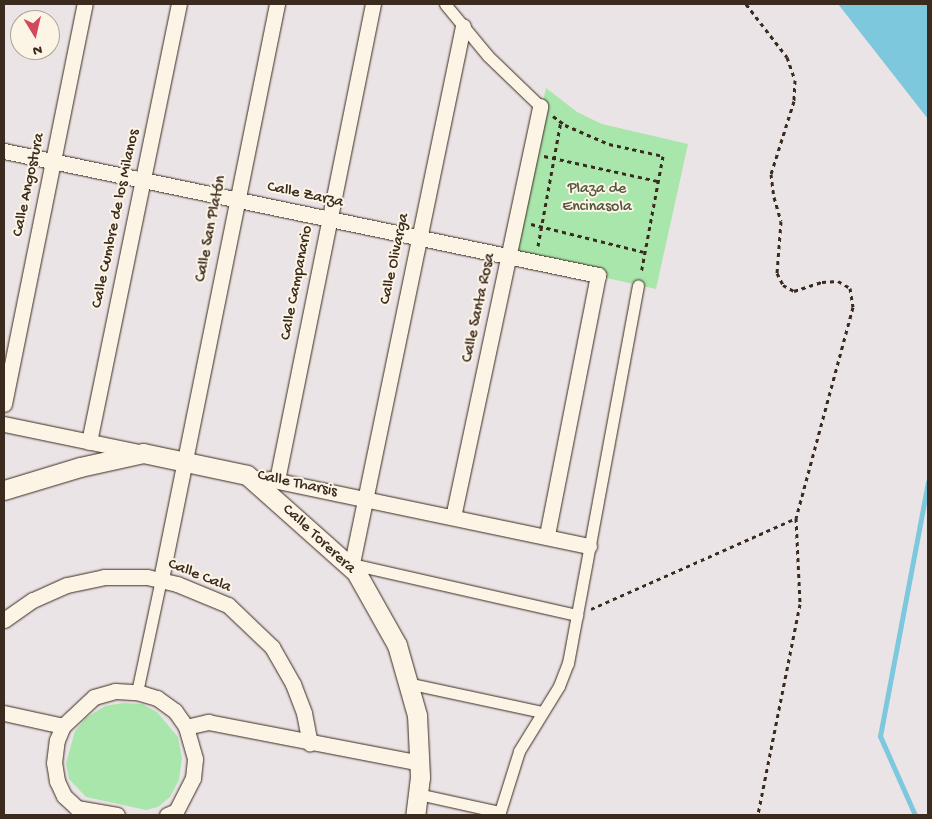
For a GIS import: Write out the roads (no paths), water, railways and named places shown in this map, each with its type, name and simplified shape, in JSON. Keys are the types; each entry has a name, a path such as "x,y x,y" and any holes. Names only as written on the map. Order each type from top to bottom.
{"street":[{"name":"Calle Angostura","path":"4,404 85,4"},
{"name":"Calle Cumbre de los Milanos","path":"89,442 178,4"},
{"name":"Calle San Platón","path":"160,579 235,199 277,4"},
{"name":"Calle Campanario","path":"276,480 373,4"},
{"path":"445,4 488,56 540,106"},
{"name":"Calle Olivarga","path":"352,566 418,237 463,26"},
{"name":"Calle Santa Rosa","path":"454,517 540,106"},
{"name":"Calle Zarza","path":"4,151 598,275 547,536"},
{"path":"418,794 499,814 519,751 559,686 568,663 638,285"},
{"name":"Calle Tharsis","path":"4,424 589,546"},
{"path":"4,490 80,467 143,453"},
{"name":"Calle Torerera","path":"247,474 352,566 396,645 417,715 420,763 415,815"},
{"path":"352,566 577,615"},
{"name":"Calle Cala","path":"4,620 33,600 67,585 104,577 160,579 228,606 272,647 292,684 304,713 310,743"},
{"path":"137,692 160,579"},
{"path":"408,683 542,712"},
{"path":"117,815 77,808 64,796 57,781 54,763 57,740 63,726 94,697 114,691 137,692 157,698 175,711 186,727 195,759 193,778 176,811 167,815"},
{"path":"4,713 63,726"},
{"path":"186,727 208,722 420,763"}],"water":[{"path":"838,4 928,4 928,119"}],"waterway":[{"path":"915,815 880,736 928,481"}],"park label":[{"name":"Plaza de Encinasola","path":"597,199"}]}
